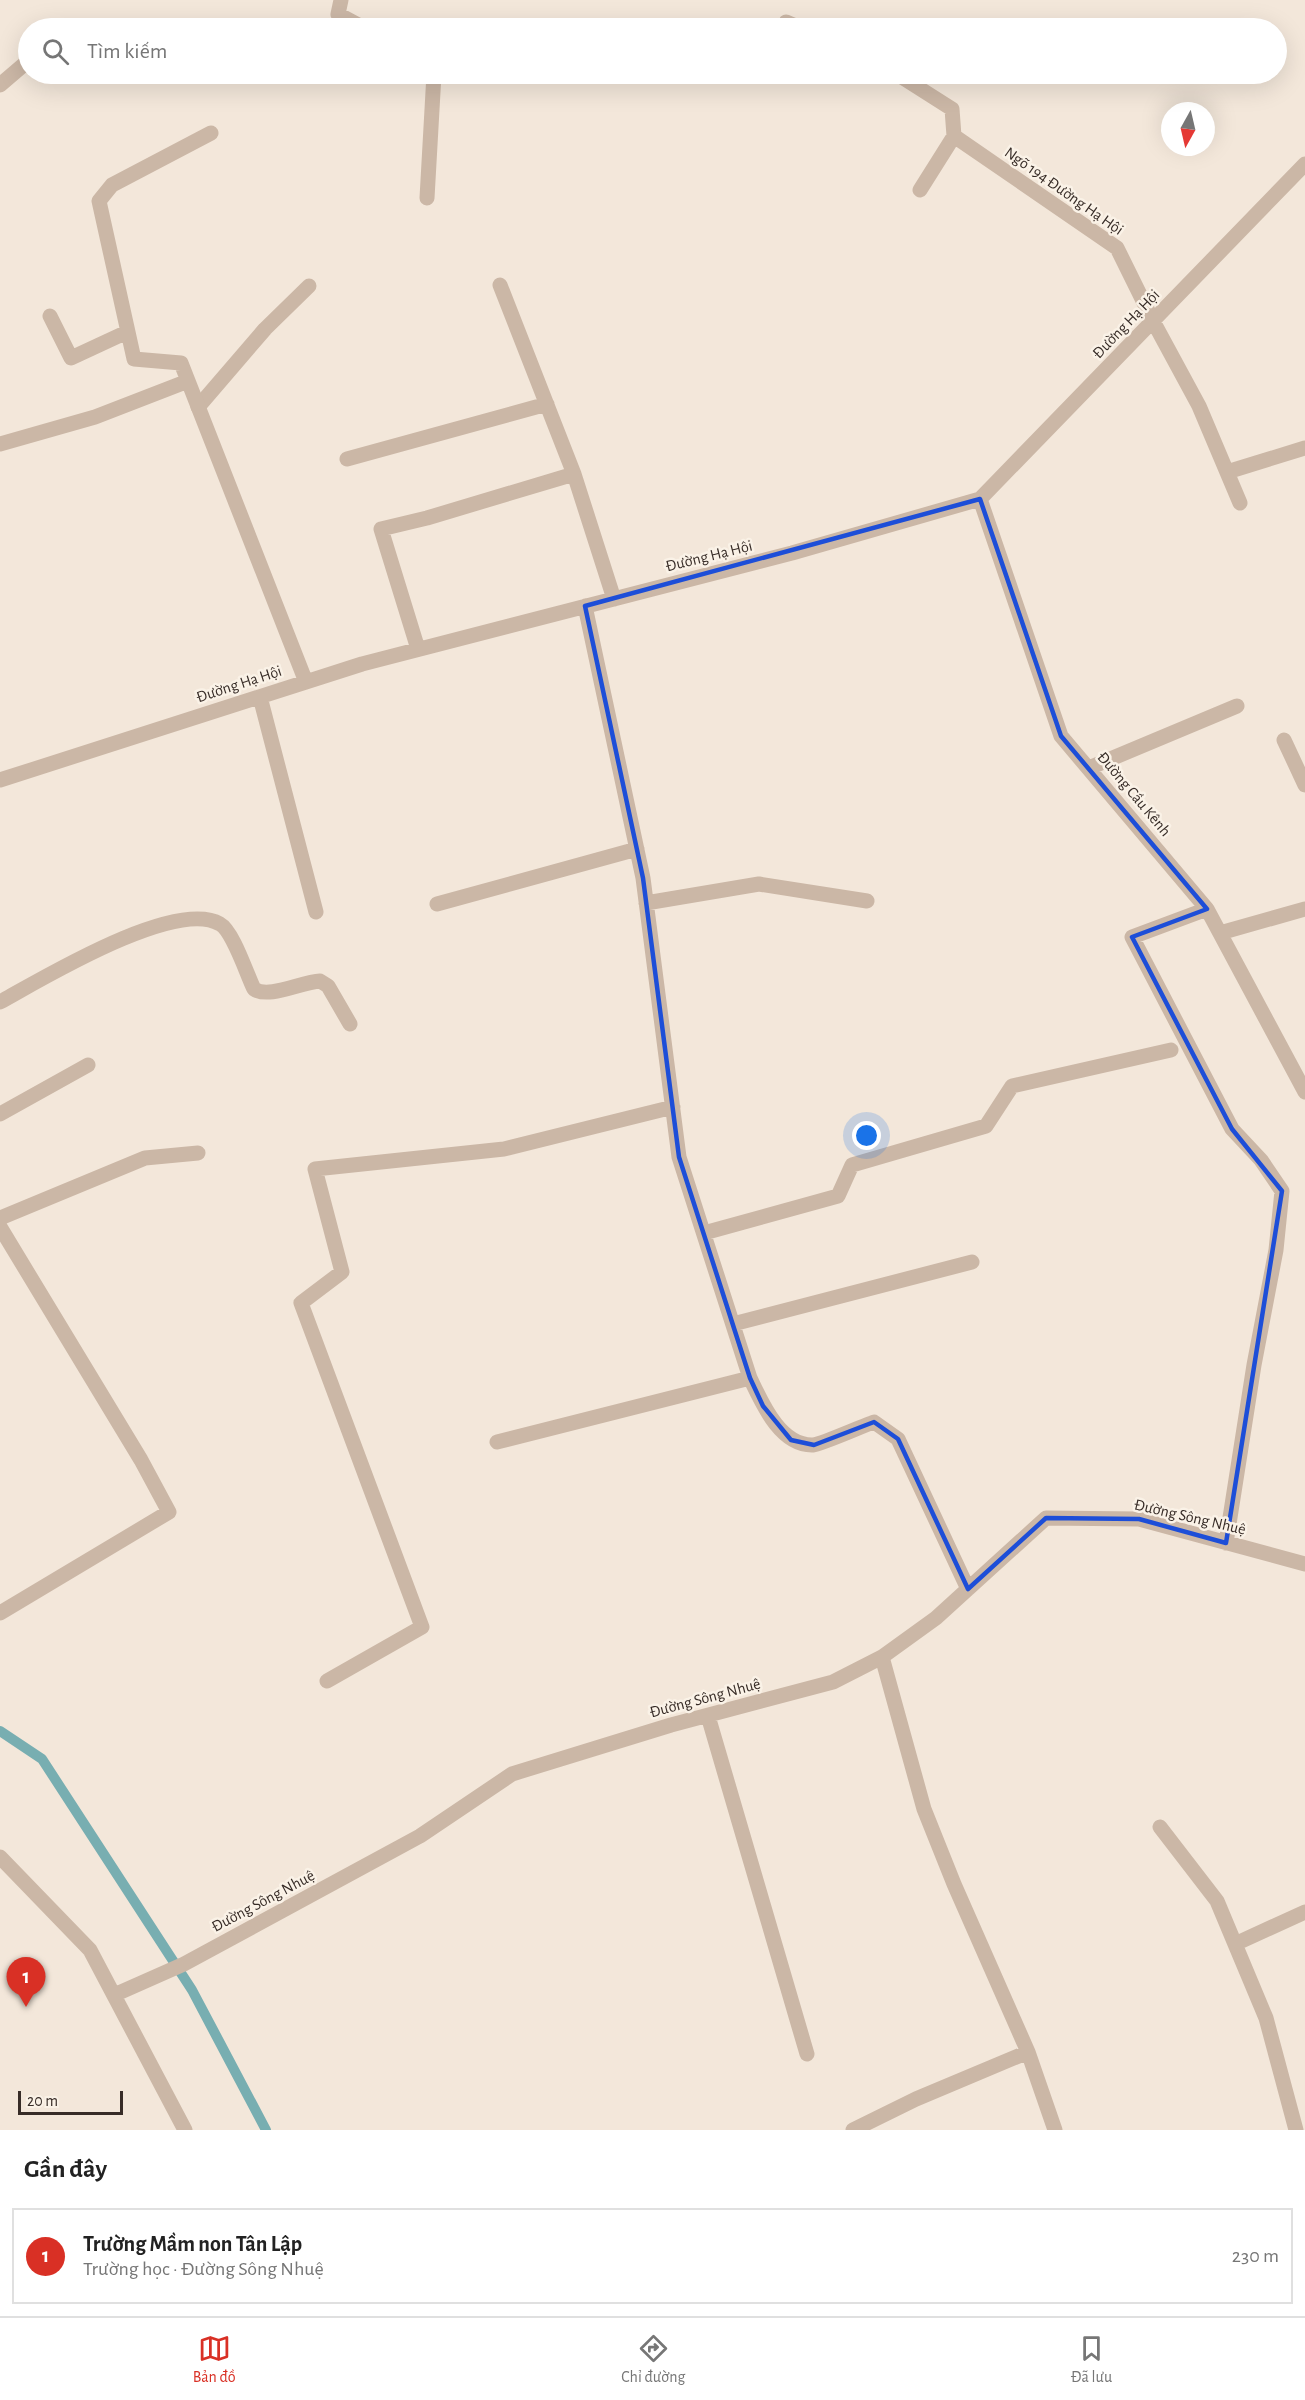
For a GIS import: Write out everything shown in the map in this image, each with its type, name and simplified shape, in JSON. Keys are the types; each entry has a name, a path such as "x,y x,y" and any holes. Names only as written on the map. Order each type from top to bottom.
{"street":[{"path":"341,0 338,14 345,18"},
{"path":"0,85 18,70"},
{"path":"427,198 433,84"},
{"path":"913,84 952,109 954,136 920,190"},
{"path":"211,133 112,185 99,201 134,359 181,363 306,682"},
{"name":"Ngõ 194 Đường Hạ Hội","path":"954,136 1117,248 1199,406 1240,503"},
{"name":"Đường Hạ Hội","path":"0,780 260,696 418,649 792,553 980,499 1305,164"},
{"path":"500,285 574,474 614,599"},
{"path":"198,407 265,329 309,286"},
{"path":"50,316 71,358 127,332"},
{"path":"0,444 95,417 188,381"},
{"path":"347,459 547,405"},
{"path":"1227,472 1305,448"},
{"path":"418,649 381,529 428,518 574,474"},
{"name":"Đường Cầu Kênh","path":"980,499 1061,736 1207,909 1305,1092"},
{"path":"585,606 637,849 679,1157 750,1378 763,1406 791,1440 814,1445 874,1422 898,1439 968,1589"},
{"path":"260,696 316,912"},
{"path":"1089,768 1237,706"},
{"path":"1284,740 1305,785"},
{"path":"437,904 637,849"},
{"path":"646,903 759,884 867,901"},
{"path":"1207,909 1132,937 1232,1129 1261,1160 1282,1191 1276,1250 1254,1365 1226,1543"},
{"path":"1220,933 1305,909"},
{"path":"0,1002 106,945 135,933 173,922 204,920 219,923 227,931 254,989 262,993 272,993 290,986 320,981 328,986 350,1024"},
{"path":"704,1233 838,1196 852,1165 986,1126 1012,1086 1171,1050"},
{"path":"0,1114 88,1065"},
{"path":"327,1681 422,1627 301,1303 342,1272 315,1169 504,1149 673,1107"},
{"path":"0,1218 145,1158 198,1153"},
{"path":"0,1227 141,1460 169,1512 0,1613"},
{"path":"733,1324 972,1262"},
{"path":"497,1442 750,1378"},
{"name":"Đường Sông Nhuệ","path":"114,1995 184,1964 420,1836 512,1774 833,1682 882,1657 936,1618 1046,1518 1139,1519 1305,1564"},
{"path":"882,1657 924,1809 954,1884 1028,2052 1055,2130"},
{"path":"708,1716 807,2054"},
{"path":"1160,1827 1217,1901 1266,2018 1296,2130"},
{"path":"0,1857 90,1950 185,2130"},
{"path":"1235,1944 1305,1912"},
{"path":"853,2130 916,2099 1028,2052"}],"highlighted area":[{"path":"980,499 1061,736 1207,909 1132,937 1232,1129 1282,1191 1226,1543 1139,1519 1046,1518 968,1589 898,1439 874,1422 814,1445 791,1440 763,1406 750,1378 679,1157 643,878 585,606"}],"waterway":[{"path":"0,1731 42,1759 192,1990 266,2130"}],"place":[{"name":"Trường Mầm non Tân Lập","path":"26,2007"}]}
